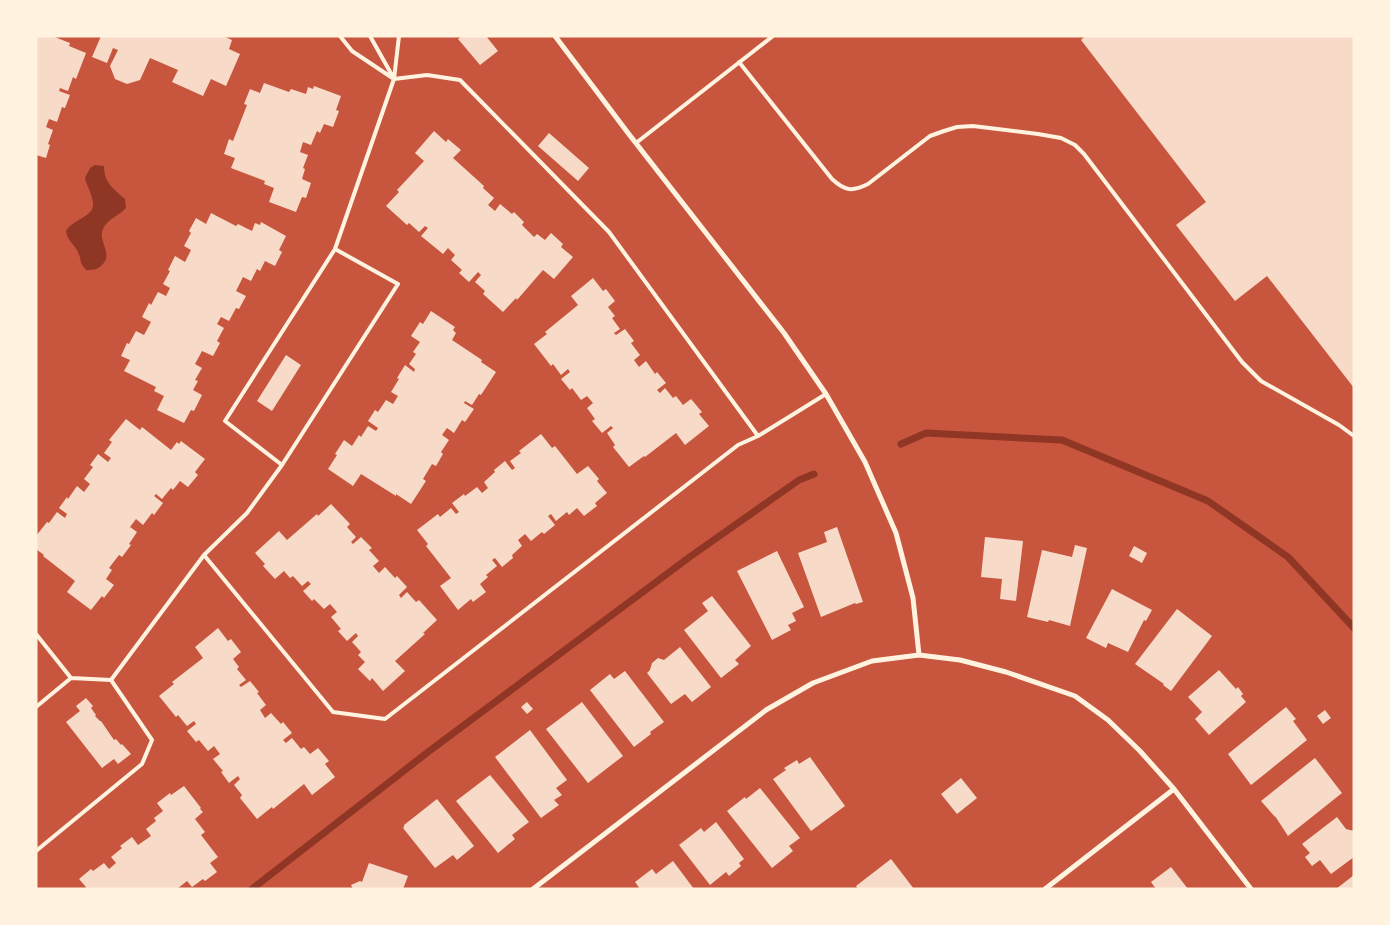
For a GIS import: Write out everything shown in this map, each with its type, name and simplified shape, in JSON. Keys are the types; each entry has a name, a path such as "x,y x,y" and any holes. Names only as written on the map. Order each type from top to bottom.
{"street":[{"path":"555,36 784,333 826,394 865,462 896,533 913,598 919,655"},
{"path":"533,889 766,710 813,683 872,661 919,655 978,664 1075,696 1108,720 1140,751 1174,789 1251,889"},
{"path":"1045,889 1174,789"}],"lane":[{"path":"340,36 352,50 394,79 427,76 460,80 609,232 758,436"},
{"path":"370,36 394,79"},
{"path":"282,465 225,421 335,249 394,79 399,36"},
{"path":"636,143 773,36"},
{"path":"739,62 832,179 840,186 850,190 859,189 868,184 930,136 957,127 973,126 1038,134 1061,138 1075,145 1084,154 1242,362 1260,381 1339,425 1354,436"},
{"path":"111,680 204,555 247,513 282,465 398,284 335,249"},
{"path":"204,555 333,712 385,719 738,446 758,436 826,394"},
{"path":"36,634 71,678"},
{"path":"36,707 71,678 111,680"},
{"path":"36,851 142,764 152,740 111,680"}],"shaded area":[{"path":"95,165 104,166 104,172 108,181 125,199 126,208 107,223 103,229 102,239 106,252 105,261 98,268 86,270 66,231 92,210 92,199 85,178 90,168"}],"building":[{"path":"36,36 52,36 70,43 69,46 86,53 76,79 73,77 68,91 60,88 59,91 70,95 65,108 62,107 57,122 49,119 46,127 53,130 46,158 36,155"},
{"path":"101,36 223,36 232,40 229,49 240,54 226,86 211,79 203,96 172,82 178,70 150,58 140,80 127,84 115,79 110,66 118,50 113,48 107,63 92,57"},
{"path":"462,36 486,36 498,51 480,65 458,39"},
{"path":"1085,36 1354,36 1354,388 1267,276 1235,301 1176,225 1206,202 1081,40"},
{"path":"264,83 289,92 291,89 306,94 308,87 313,89 314,86 341,96 336,110 339,111 333,127 324,124 320,133 317,131 311,145 303,142 300,152 308,155 303,168 305,169 302,179 311,183 306,198 302,197 296,212 269,202 274,188 264,184 265,181 231,168 235,158 224,154 229,139 233,141 247,105 244,104 250,89 260,93"},
{"path":"434,131 446,142 448,139 461,150 453,158 484,186 483,188 494,198 488,205 495,211 500,204 512,214 514,212 524,222 522,225 534,237 537,234 545,240 551,233 563,244 561,247 573,257 554,279 543,270 517,300 516,298 503,312 483,294 485,291 475,282 481,275 478,272 469,282 459,273 462,270 451,260 455,255 448,248 443,254 421,236 428,228 425,226 419,232 409,223 407,225 386,206 399,192 397,190 424,161 415,153"},
{"path":"549,133 589,168 578,181 538,146"},
{"path":"211,213 236,226 238,224 252,231 255,223 260,225 261,222 286,236 279,250 282,252 275,266 265,261 260,271 257,269 251,281 243,277 236,291 246,296 239,309 236,308 229,321 221,317 217,324 224,328 217,341 220,343 213,356 202,351 195,364 202,368 195,380 198,381 193,390 202,395 194,411 191,410 184,423 157,410 164,396 154,391 156,387 124,371 130,360 121,356 127,343 129,344 136,331 144,335 151,322 142,317 149,303 151,305 158,292 166,296 170,288 163,284 175,256 185,262 191,250 184,246 196,218 206,224"},
{"path":"593,278 603,291 606,289 615,301 608,307 615,316 612,318 620,329 614,333 616,335 625,329 634,341 631,343 640,355 634,360 639,367 646,361 655,374 657,372 666,383 657,390 660,393 665,388 673,398 676,396 683,405 691,399 702,412 699,414 709,426 685,445 676,433 629,467 613,447 615,445 607,433 613,428 611,426 602,433 592,421 595,419 587,408 593,403 587,396 581,400 572,388 570,390 561,379 570,372 568,369 561,375 553,364 551,366 534,344 547,334 545,332 578,305 571,296"},
{"path":"431,311 455,327 453,330 456,333 452,340 496,372 472,405 465,401 464,403 474,409 465,422 462,420 454,433 447,428 442,435 449,440 441,452 443,454 436,466 432,464 423,479 426,481 411,504 361,474 353,486 328,469 344,440 352,446 368,426 376,431 378,428 368,421 375,410 378,412 386,400 393,404 398,396 391,392 405,365 414,372 415,369 409,364 416,354 413,352 420,342 411,336 420,322 423,324"},
{"path":"286,355 301,365 272,411 257,401"},
{"path":"126,419 140,430 142,427 171,450 177,442 179,444 181,441 205,459 195,472 198,475 188,487 180,481 162,499 156,494 154,496 163,503 154,515 152,513 143,525 136,519 130,527 137,532 129,544 131,545 122,557 119,555 109,568 112,570 106,579 114,585 91,610 67,592 75,581 36,549 36,536 57,512 65,518 67,514 59,508 77,486 84,492 90,484 84,479 93,467 90,465 98,454 108,462 111,458 104,453 112,442 109,440"},
{"path":"541,434 552,448 555,446 577,474 588,466 599,479 597,481 607,493 595,503 597,506 584,516 577,508 569,515 567,512 556,521 551,514 548,516 555,525 544,534 542,532 531,541 525,534 518,540 522,546 512,555 513,558 502,567 495,558 492,560 497,566 486,575 488,577 480,584 486,592 473,602 471,599 458,610 440,586 451,578 426,546 428,544 417,530 438,514 440,517 451,508 456,514 459,512 452,503 477,487 482,493 488,488 484,482 505,461 512,470 515,468 510,461 521,453 519,451"},
{"path":"331,504 350,524 347,527 356,537 351,542 353,544 361,537 372,548 369,550 379,561 373,566 379,573 385,567 407,587 399,595 401,598 407,592 416,602 419,600 437,620 423,633 425,634 395,661 405,671 383,691 372,678 370,681 358,669 365,662 358,655 361,652 352,642 358,636 356,633 347,641 338,631 341,629 331,617 337,612 330,604 324,609 314,599 312,601 303,591 311,584 308,581 302,586 293,576 290,578 284,571 275,579 263,566 265,564 255,553 279,531 287,540"},
{"path":"837,527 863,602 855,603 821,617 798,553 827,542 824,532"},
{"path":"985,537 1023,541 1016,601 1000,599 1002,579 981,577"},
{"path":"1075,545 1087,548 1070,626 1049,620 1048,622 1027,617 1042,550 1072,557"},
{"path":"1134,546 1147,553 1142,563 1129,556"},
{"path":"777,551 804,607 792,613 796,621 788,625 791,630 772,640 737,571"},
{"path":"1112,589 1152,610 1146,621 1144,620 1128,652 1108,643 1106,648 1086,638"},
{"path":"712,596 751,646 735,660 739,664 721,678 684,630 708,611 702,603"},
{"path":"1177,609 1212,636 1171,691 1135,664"},
{"path":"218,628 228,641 231,639 241,652 233,659 239,667 237,669 246,680 239,685 241,687 250,681 266,705 260,710 265,718 271,713 281,724 283,722 292,733 283,740 286,743 292,738 301,749 304,747 310,754 318,748 329,761 325,764 335,777 312,795 304,784 273,809 272,807 257,819 240,798 242,795 234,785 240,779 238,776 229,783 221,772 223,771 213,759 220,754 214,746 208,751 199,740 196,742 187,731 196,724 194,721 187,726 178,715 176,717 159,696 174,684 172,682 203,658 195,647"},
{"path":"680,647 711,687 692,702 685,694 671,704 647,673 652,663 658,658 664,660"},
{"path":"1219,670 1236,689 1238,687 1243,694 1241,696 1246,702 1209,735 1195,719 1202,712 1188,697"},
{"path":"625,671 664,722 634,747 590,690 610,674 614,679"},
{"path":"86,698 93,706 91,708 95,716 101,721 114,740 116,739 131,754 118,764 114,759 102,768 66,722 80,711 76,706"},
{"path":"527,702 533,709 527,714 521,707"},
{"path":"582,702 623,756 588,783 546,729"},
{"path":"1286,707 1296,719 1293,721 1307,740 1251,785 1228,754"},
{"path":"1325,710 1331,718 1323,724 1317,716"},
{"path":"530,730 567,780 556,788 562,795 554,800 559,805 541,818 495,757"},
{"path":"810,757 845,806 811,831 773,779 786,770 784,768 797,760 799,764"},
{"path":"1315,758 1342,793 1288,836 1275,816 1261,801"},
{"path":"490,775 529,822 512,835 515,839 498,853 456,801"},
{"path":"961,778 977,798 957,814 941,794"},
{"path":"184,786 203,812 195,819 205,832 201,835 218,857 210,863 217,872 205,881 203,879 192,887 187,881 177,889 84,889 86,887 79,879 91,869 93,871 104,863 109,869 116,863 111,857 122,848 120,846 132,837 138,845 151,836 146,829 156,821 154,818 163,811 157,803 170,793 171,795"},
{"path":"760,788 800,838 789,846 793,851 772,868 727,811"},
{"path":"437,799 474,846 457,860 453,855 435,868 403,828 404,825"},
{"path":"1337,817 1346,829 1354,831 1354,857 1331,874 1320,860 1312,866 1305,857 1310,853 1302,844"},
{"path":"716,822 744,859 739,863 741,866 729,876 726,872 710,885 679,845 701,828 704,832"},
{"path":"891,859 914,889 858,889 856,886"},
{"path":"673,861 694,889 640,889 635,882 652,869 656,874"},
{"path":"369,863 408,876 403,889 353,889 351,885 362,882"},
{"path":"1171,867 1188,889 1156,889 1151,882"},
{"path":"1354,875 1354,889 1336,889"}],"waterway":[{"path":"901,444 926,433 1062,440 1208,501 1288,557 1354,628"},
{"path":"252,889 428,752 691,556 799,480 814,474"}]}
